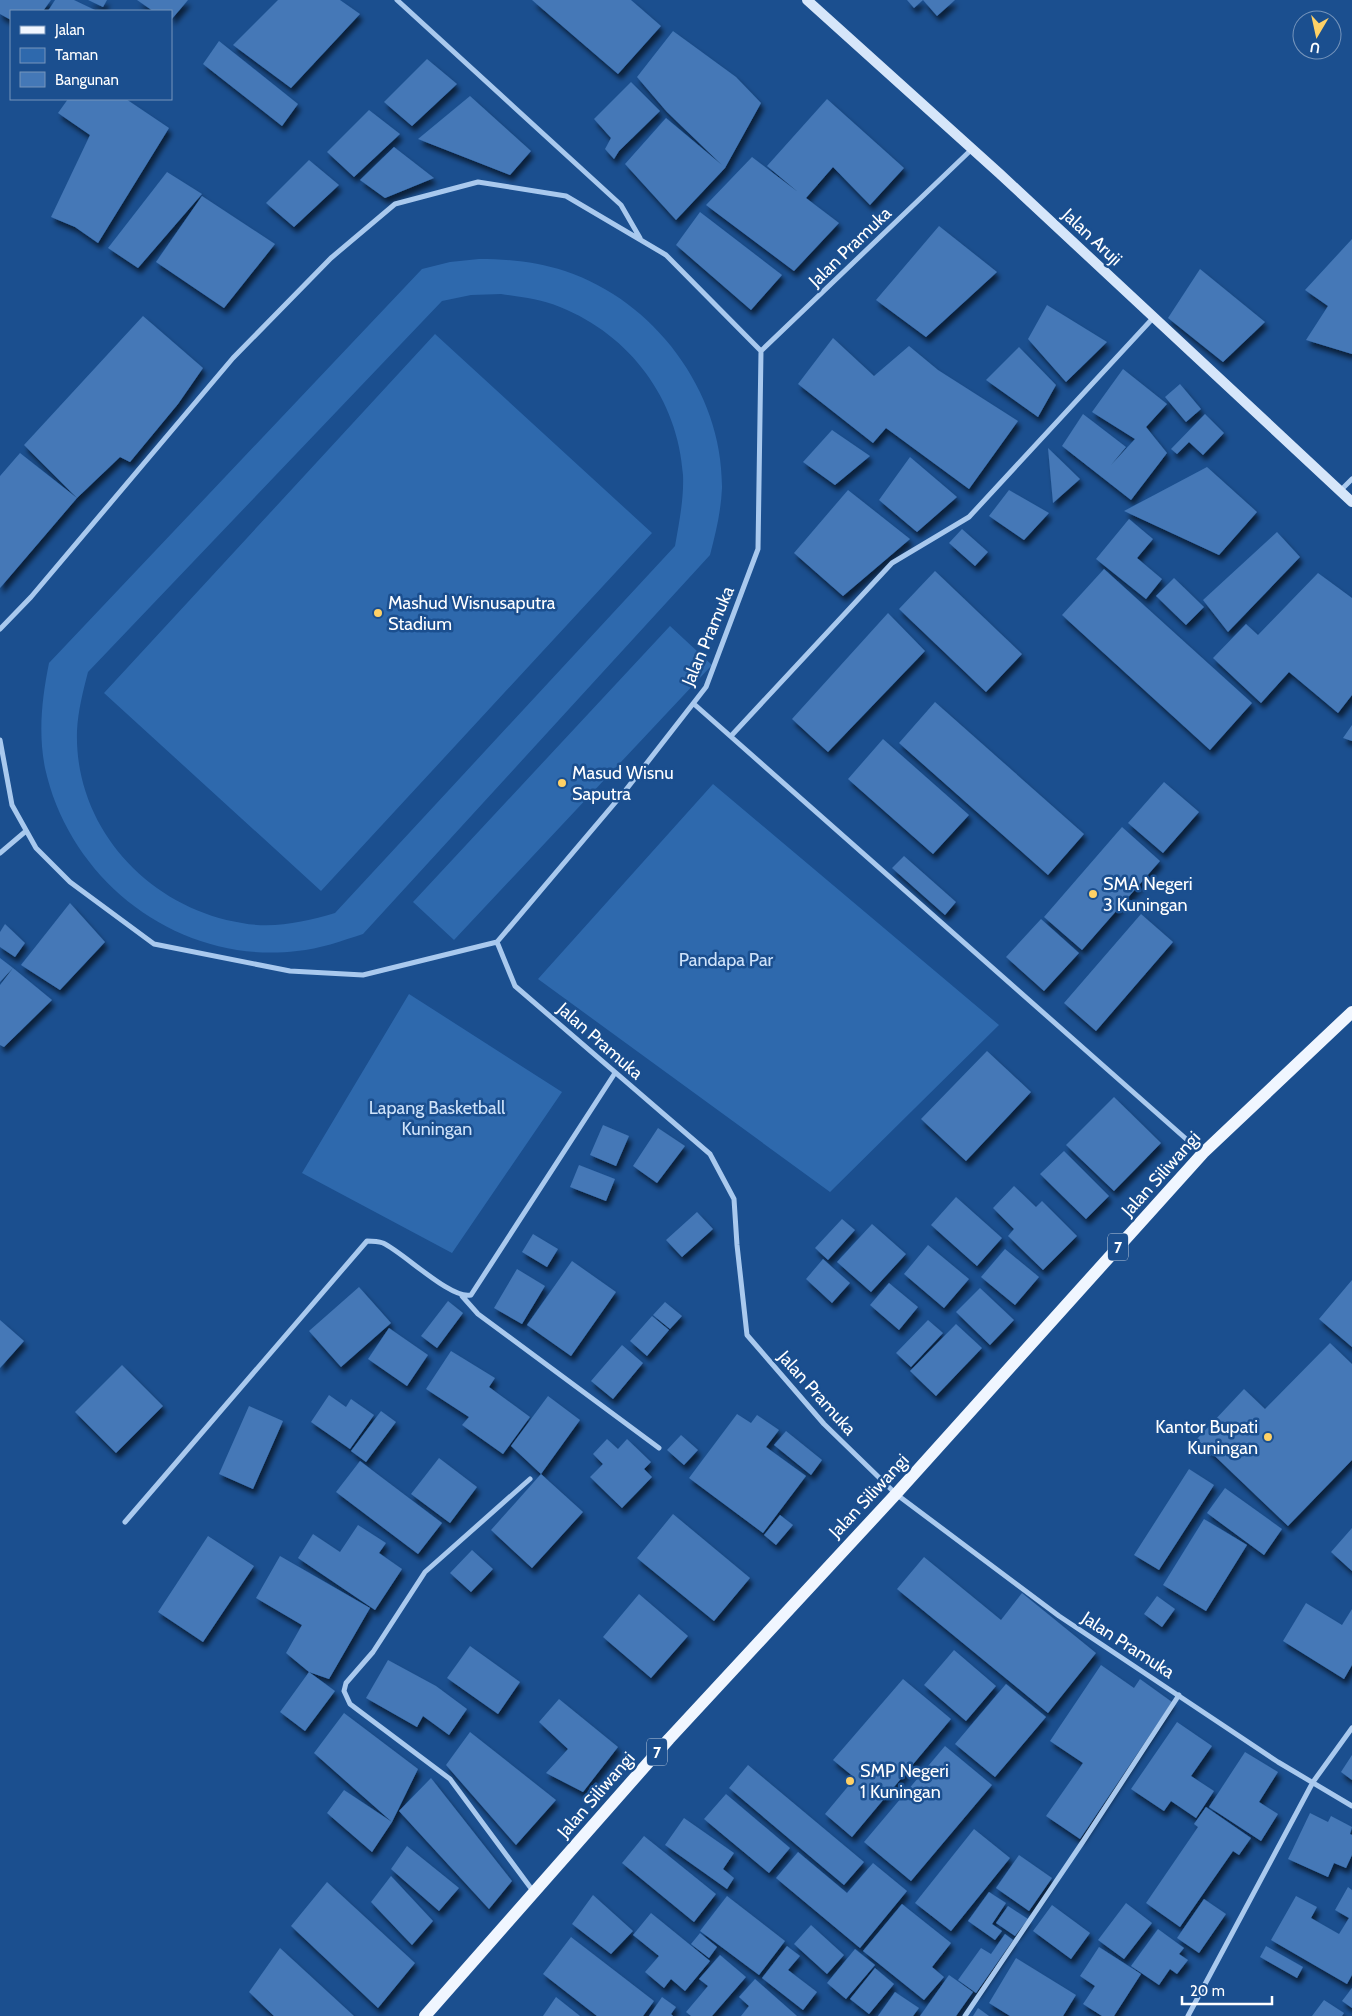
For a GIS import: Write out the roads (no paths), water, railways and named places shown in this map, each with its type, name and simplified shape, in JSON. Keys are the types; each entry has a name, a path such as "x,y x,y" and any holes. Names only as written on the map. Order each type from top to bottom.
{"main road":[{"name":"Jalan Siliwangi","path":"425,2016 533,1891 734,1667 896,1494 1203,1153 1352,1012"}],"street":[{"path":"397,0 621,205 642,240"},
{"name":"Jalan Aruji","path":"807,0 972,149 1352,502"},
{"name":"Jalan Pramuka","path":"972,149 761,351 758,549 706,687 625,791 497,942 515,986 710,1154 734,1199 736,1245 747,1335 824,1424 896,1494 1059,1616 1278,1762 1352,1806"},
{"path":"0,629 31,597 233,358 332,258 395,204 478,182 566,196 666,255 761,351"},
{"path":"731,736 892,563 969,517 1154,317"},
{"path":"1339,491 1352,479"},
{"path":"694,704 1203,1153"},
{"path":"0,740 12,805 36,848 70,882 154,944 290,972 363,976 497,942"},
{"path":"0,853 26,831"},
{"path":"462,1295 471,1294 615,1073"},
{"path":"125,1522 367,1241 383,1243 440,1283 462,1295 478,1314 659,1448"},
{"path":"530,1479 425,1572 373,1652 346,1683 344,1691 350,1704 450,1779 533,1891"},
{"path":"965,2016 1082,1844 1179,1695"},
{"path":"1188,2016 1312,1782 1352,1728"}],"place":[{"name":"Mashud Wisnusaputra Stadium","path":"378,613"},
{"name":"Masud Wisnu Saputra","path":"562,783"},
{"name":"SMA Negeri 3 Kuningan","path":"1093,894"},
{"name":"Kantor Bupati Kuningan","path":"1268,1437"},
{"name":"SMP Negeri 1 Kuningan","path":"850,1781"}],"park label":[{"name":"Pandapa Par","path":"726,960"},
{"name":"Lapang Basketball Kuningan","path":"437,1118"}]}
